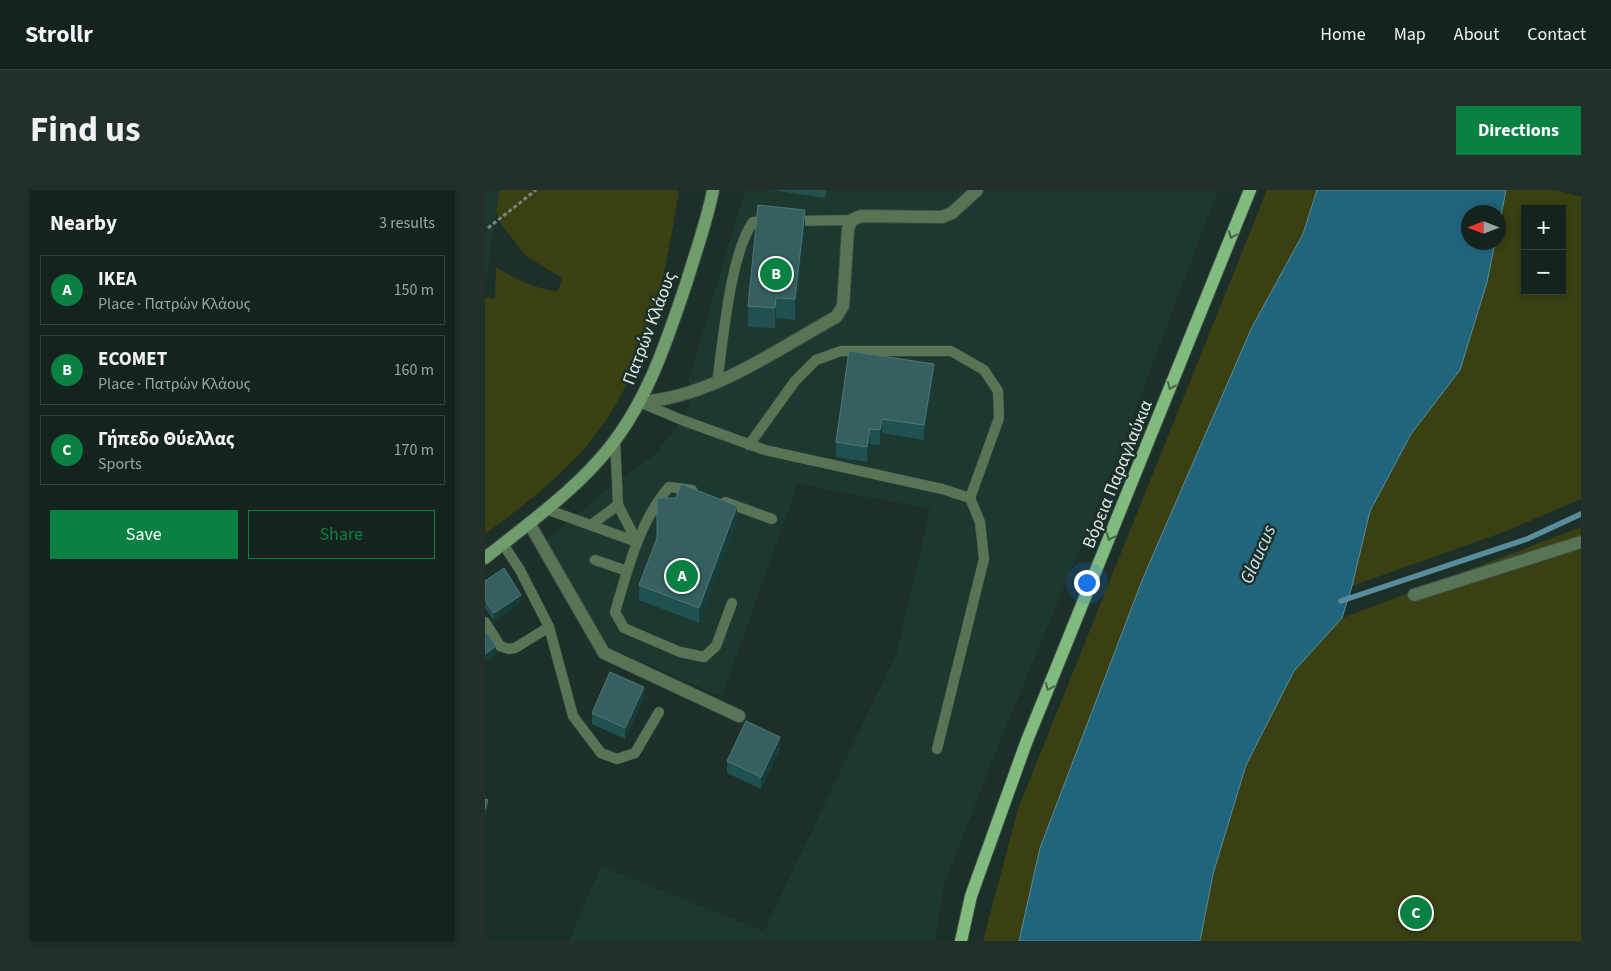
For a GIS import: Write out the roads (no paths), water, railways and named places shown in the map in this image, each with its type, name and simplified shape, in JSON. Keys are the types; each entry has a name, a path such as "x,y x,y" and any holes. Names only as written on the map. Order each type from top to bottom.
{"main road":[{"name":"Βόρεια Παραγλαύκια","path":"961,941 971,896 1026,743 1250,190"},
{"name":"Πατρών Κλάους","path":"485,558 568,492 588,472 615,439 639,402 649,384 672,328 711,192"}],"street":[{"path":"639,402 671,398 717,383 841,312 848,229 852,220 861,216 941,217 952,213 977,190"},
{"path":"529,523 603,653 739,716"},
{"path":"1414,595 1581,542"}],"lane":[{"path":"717,383 737,257 745,232 753,222 852,220"},
{"path":"749,445 795,381 816,360 841,351 951,351 984,370 997,391 999,418 970,498 980,522 984,559 937,749"},
{"path":"639,402 682,420 765,450 942,489 970,498"},
{"path":"615,439 618,505 637,542"},
{"path":"732,603 716,646 704,657 680,652 624,628 615,612 637,542 657,501 669,487 685,488 772,519"},
{"path":"591,525 618,505"},
{"path":"546,509 637,542"},
{"path":"503,544 525,578 549,627 573,716 601,753 617,759 635,753 659,712"},
{"path":"595,560 627,571"},
{"path":"485,622 500,646 509,649 515,648 549,627"}],"water":[{"name":"Glaucus","path":"1317,190 1506,190 1503,205 1461,205 1461,250 1494,250 1487,282 1460,370 1411,434 1370,511 1352,586 1342,618 1294,671 1246,765 1213,874 1200,941 1019,941 1040,848 1143,578 1252,327 1303,234"}],"waterway":[{"path":"1341,601 1527,539 1581,514"}],"place":[{"name":"ECOMET","path":"776,274"},
{"name":"IKEA","path":"682,576"},
{"name":"Γήπεδο Θύελλας","path":"1416,913"}]}
